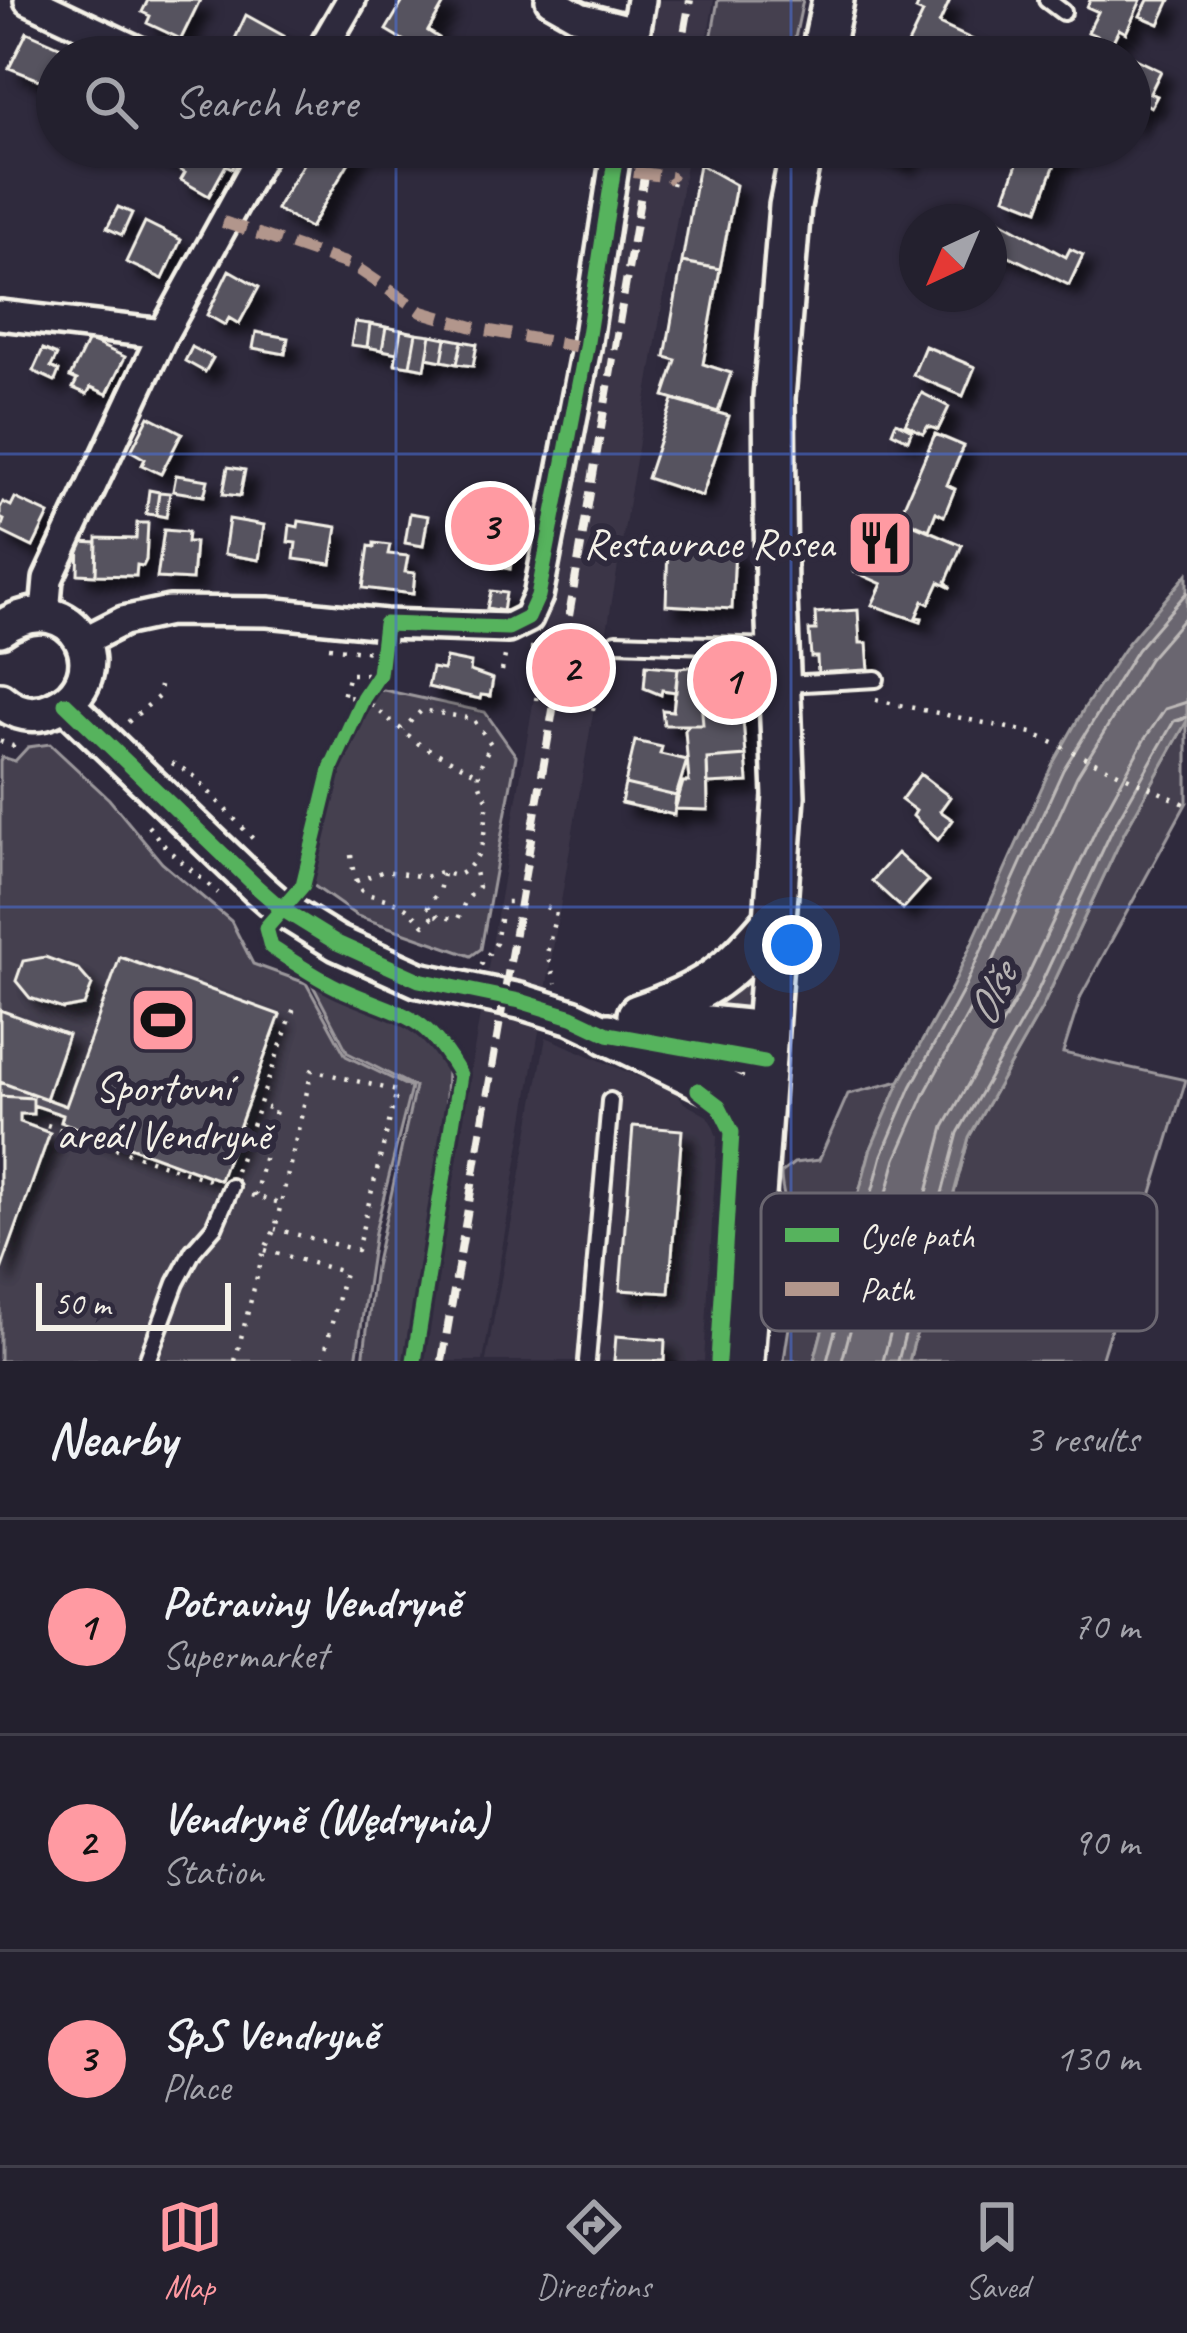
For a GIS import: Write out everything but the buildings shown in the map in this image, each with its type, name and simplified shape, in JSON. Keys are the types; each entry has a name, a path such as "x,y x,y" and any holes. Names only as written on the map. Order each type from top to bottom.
{"main road":[{"path":"825,36 833,0"},
{"path":"743,1361 784,796 774,398 790,206 798,168"},
{"path":"623,1025 725,975 776,918"},
{"path":"623,1025 734,1095 760,1117"}],"street":[{"path":"29,0 105,36"},
{"path":"330,36 351,0"},
{"path":"550,0 618,36"},
{"path":"634,36 641,0"},
{"path":"45,613 49,579 164,334 255,168"},
{"path":"84,641 123,622 170,611 268,612 385,624 508,628 528,618 538,596 582,371 614,168"},
{"path":"0,315 164,334"},
{"path":"0,629 28,613 45,613 72,625 84,641 88,664 81,687 65,703 46,712 2,708"},
{"path":"65,703 282,909 337,943 419,980 520,1000 572,1016 765,1045"}],"lane":[{"path":"1047,0 1064,12"},
{"path":"616,642 778,665 808,685 876,679"},
{"path":"587,1361 610,1101"},
{"path":"147,1361 176,1283 193,1251 214,1227 231,1187"}],"path":[{"path":"502,671 507,646"},
{"path":"334,648 382,652"},
{"path":"536,700 544,649 552,650"},
{"path":"589,663 606,666 593,710"},
{"path":"379,674 349,674 344,697 363,698 419,744 476,773"},
{"path":"125,724 158,697 160,686"},
{"path":"356,881 385,871 456,876 474,866 479,856 488,800 476,783 476,773 491,744 473,719 422,710 403,729"},
{"path":"1032,733 1187,805"},
{"path":"351,855 356,881 368,896 405,906 424,925 436,914"},
{"path":"443,872 439,891 429,902 446,920 461,916 465,902 478,887 474,866"},
{"path":"478,970 496,943 502,902 510,902"},
{"path":"546,907 556,912 548,954 556,983"},
{"path":"231,1187 295,1005"},
{"path":"235,1361 264,1250 275,1228 312,1070 397,1091 357,1250 275,1228"},
{"path":"255,1196 276,1110 259,1105"},
{"path":"47,1125 280,1203"},
{"path":"264,1250 344,1272 323,1361"}],"shaded area":[{"path":"653,0 714,0 708,36 647,36"},
{"path":"718,0 803,0 795,36 712,36"},
{"path":"624,168 685,168 483,1361 421,1361"},
{"path":"379,689 485,712 516,756 481,949 471,956 357,916 310,883 342,757"},
{"path":"1187,721 1187,802 1081,996 1063,1053 1186,1080 1152,1193 954,1193 969,1137 1042,1008 1124,833"},
{"name":"Sportovní areál Vendryně","path":"50,744 109,799 162,863 231,921 253,964 306,983 346,1056 411,1088 375,1232 356,1361 0,1361 0,761 2,757 15,761 28,747"},
{"path":"753,966 749,1017 725,1015 718,995"},
{"path":"310,980 408,1022 435,1048 447,1070 445,1121 409,1361 363,1361 375,1267 415,1087 348,1053"},
{"path":"546,1037 678,1094 713,1126 717,1137 704,1361 486,1361"},
{"path":"900,1081 870,1151 859,1193 783,1193 781,1173 794,1163 819,1160 848,1094"},
{"path":"789,1331 822,1331 814,1361 784,1361"},
{"path":"917,1331 1110,1331 1101,1361 909,1361"}],"water":[{"name":"Olše","path":"1187,574 1187,721 1124,833 1042,1008 969,1137 954,1193 859,1193 870,1151 900,1081 952,987 1052,765 1128,643"},
{"path":"822,1331 917,1331 909,1361 814,1361"}],"railway":[{"path":"684,36 690,0"},
{"path":"442,1361 645,168"}],"marked path":[{"path":"634,172 673,181"},
{"path":"223,222 354,266 422,312 480,329 586,348"}],"cycle path":[{"path":"414,1361 460,1075 424,1028 306,970 271,947 266,928 303,885 332,766 379,674 385,624 508,628 528,618 538,596 586,348 614,168"},
{"path":"65,703 258,888 337,943 419,980 520,1001 608,1034 764,1062"},
{"path":"698,1090 719,1106 732,1132 718,1361"}],"place":[{"name":"SpS Vendryně","path":"490,526"},
{"name":"Restaurace Rosea","path":"880,543"},
{"name":"Vendryně (Wędrynia)","path":"571,668"},
{"name":"Potraviny Vendryně","path":"732,680"},
{"name":"Sportovní areál Vendryně","path":"163,1020"}]}
